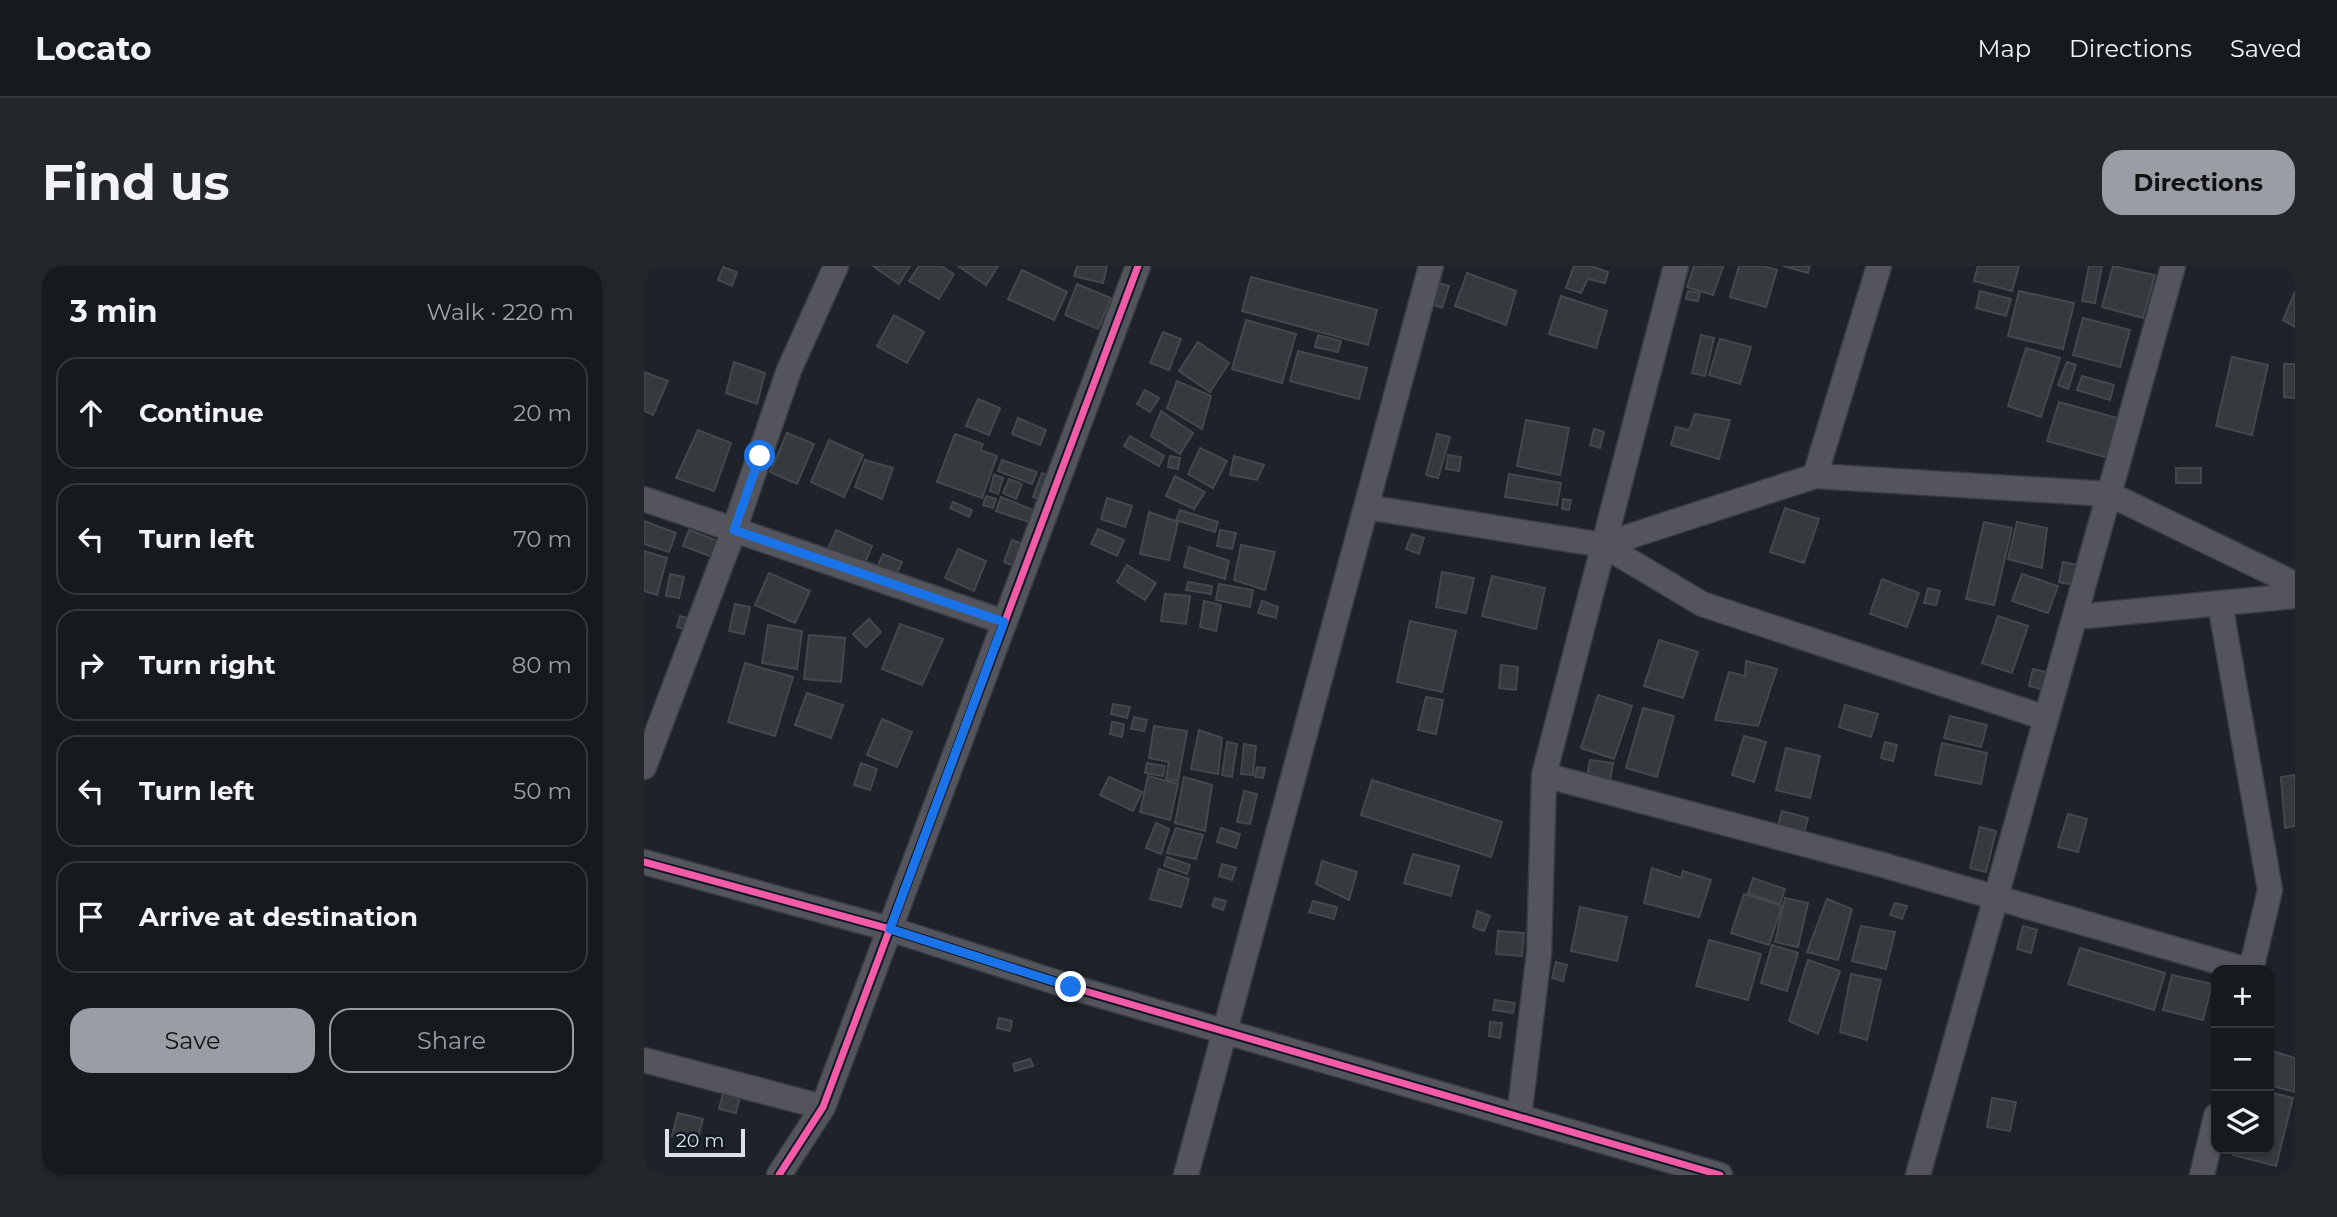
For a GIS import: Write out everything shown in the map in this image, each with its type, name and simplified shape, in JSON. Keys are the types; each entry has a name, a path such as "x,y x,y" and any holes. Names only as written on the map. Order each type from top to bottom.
{"street":[{"path":"644,767 734,530 789,370 836,266"},
{"path":"779,1175 823,1107 1138,266"},
{"path":"1186,1175 1431,266"},
{"path":"1520,1117 1539,953 1544,775 1676,266"},
{"path":"1815,475 1879,266"},
{"path":"1918,1175 2174,266"},
{"path":"1604,545 1815,475 2109,494 2295,584"},
{"path":"644,499 1004,622"},
{"path":"1366,508 1604,545 1703,604 2046,718"},
{"path":"2075,617 2295,596"},
{"path":"2220,603 2270,890 2250,965"},
{"path":"1544,775 1883,865 2231,965"},
{"path":"644,862 890,929 1225,1031 1720,1175"},
{"path":"644,1060 823,1107"},
{"path":"2202,1175 2211,1137"}],"building":[{"path":"873,266 910,266 899,284"},
{"path":"919,266 941,266 954,274 939,299 909,281"},
{"path":"958,266 998,266 986,285"},
{"path":"1077,266 1107,266 1103,283 1074,276"},
{"path":"1574,266 1591,266 1608,272 1605,283 1588,279 1581,293 1566,288"},
{"path":"1694,266 1723,267 1713,295 1687,287"},
{"path":"1739,266 1764,266 1777,270 1766,307 1730,297"},
{"path":"1783,266 1810,266 1808,273"},
{"path":"1978,266 2019,266 2012,291 1974,281"},
{"path":"2089,266 2102,266 2095,303 2082,301"},
{"path":"2113,266 2155,275 2143,318 2102,307"},
{"path":"723,267 737,272 732,286 718,280"},
{"path":"1022,270 1067,292 1054,320 1008,299"},
{"path":"1467,273 1516,291 1506,325 1455,306"},
{"path":"1251,277 1377,310 1368,345 1242,311"},
{"path":"1439,283 1449,286 1442,308 1432,304"},
{"path":"1077,284 1111,298 1098,329 1065,315"},
{"path":"1688,291 1700,293 1698,301 1686,299"},
{"path":"1980,291 2011,299 2006,316 1976,308"},
{"path":"2019,291 2074,303 2063,349 2008,336"},
{"path":"2295,292 2295,327 2283,320"},
{"path":"1561,296 1607,311 1596,348 1549,334"},
{"path":"894,315 924,332 907,363 877,346"},
{"path":"2083,318 2130,330 2120,367 2073,355"},
{"path":"1246,320 1296,334 1282,383 1232,369"},
{"path":"1163,332 1181,339 1169,370 1150,363"},
{"path":"1318,335 1341,341 1338,352 1315,347"},
{"path":"1701,335 1714,338 1705,376 1692,373"},
{"path":"1720,339 1751,347 1740,384 1709,375"},
{"path":"1198,342 1229,363 1210,392 1179,371"},
{"path":"2026,348 2060,358 2041,417 2008,406"},
{"path":"1298,351 1367,368 1359,399 1290,381"},
{"path":"2232,357 2268,365 2252,435 2216,426"},
{"path":"734,362 765,373 757,404 726,393"},
{"path":"2067,362 2076,365 2068,389 2058,385"},
{"path":"2284,364 2295,364 2295,398 2284,397"},
{"path":"644,372 668,381 653,415 644,411"},
{"path":"2082,376 2114,385 2110,400 2077,390"},
{"path":"1177,381 1211,396 1202,429 1167,408"},
{"path":"1145,390 1159,398 1150,412 1137,404"},
{"path":"978,399 1000,408 989,435 966,426"},
{"path":"2059,402 2121,419 2109,458 2047,441"},
{"path":"1161,411 1193,433 1180,454 1151,436"},
{"path":"1695,414 1730,420 1719,459 1671,445 1676,427 1689,430"},
{"path":"1018,418 1046,430 1040,445 1012,434"},
{"path":"1526,420 1569,428 1560,475 1517,466"},
{"path":"1594,429 1604,432 1600,448 1590,445"},
{"path":"698,430 731,443 714,491 676,478"},
{"path":"787,433 814,444 797,484 770,472"},
{"path":"955,434 983,444 980,450 997,456 982,498 937,482"},
{"path":"1437,434 1450,437 1438,478 1426,475"},
{"path":"1130,436 1164,456 1159,466 1124,446"},
{"path":"829,440 863,455 844,497 811,482"},
{"path":"1200,448 1227,461 1213,488 1188,474"},
{"path":"1448,455 1461,457 1459,471 1446,469"},
{"path":"1170,456 1180,458 1178,469 1168,467"},
{"path":"1234,456 1264,465 1257,480 1230,475"},
{"path":"865,460 893,468 882,499 855,487"},
{"path":"1002,460 1037,472 1032,484 998,471"},
{"path":"2176,468 2201,468 2201,483 2176,483"},
{"path":"1042,473 1055,478 1046,501 1033,497"},
{"path":"1509,474 1561,483 1557,505 1505,497"},
{"path":"994,475 1003,478 998,494 990,491"},
{"path":"1175,476 1205,492 1194,509 1166,496"},
{"path":"1009,479 1022,484 1016,499 1003,493"},
{"path":"986,496 996,499 993,508 983,505"},
{"path":"1001,497 1036,511 1032,523 996,511"},
{"path":"1107,498 1132,506 1125,527 1101,519"},
{"path":"1563,499 1571,500 1569,510 1562,509"},
{"path":"953,502 972,510 969,517 950,508"},
{"path":"1785,508 1819,519 1804,563 1770,552"},
{"path":"1180,510 1218,522 1215,532 1176,520"},
{"path":"1149,512 1178,522 1169,560 1140,554"},
{"path":"644,521 676,533 669,552 644,544"},
{"path":"1984,522 2012,528 1994,605 1966,599"},
{"path":"2017,522 2047,528 2042,568 2008,559"},
{"path":"1098,529 1124,540 1117,556 1091,544"},
{"path":"689,530 718,541 712,557 683,546"},
{"path":"836,530 872,546 864,565 828,549"},
{"path":"1220,530 1236,533 1232,549 1217,546"},
{"path":"1412,534 1424,538 1419,554 1406,549"},
{"path":"1012,540 1027,546 1019,568 1004,562"},
{"path":"1241,545 1275,552 1265,590 1234,580"},
{"path":"1189,547 1229,561 1225,579 1184,567"},
{"path":"958,549 986,561 974,591 945,578"},
{"path":"644,551 667,558 657,595 644,591"},
{"path":"883,554 902,562 895,577 876,569"},
{"path":"2063,562 2078,565 2073,585 2059,582"},
{"path":"1127,565 1156,583 1145,600 1117,582"},
{"path":"1442,572 1474,578 1466,613 1436,607"},
{"path":"769,573 810,591 795,623 755,605"},
{"path":"670,574 684,577 679,598 666,596"},
{"path":"2022,574 2058,586 2048,613 2012,601"},
{"path":"1492,576 1545,588 1536,629 1482,616"},
{"path":"1882,579 1919,593 1907,627 1870,614"},
{"path":"1188,582 1212,586 1211,594 1186,590"},
{"path":"1219,584 1253,590 1250,607 1216,600"},
{"path":"1928,588 1940,591 1936,605 1924,603"},
{"path":"1165,594 1190,596 1186,624 1161,621"},
{"path":"1204,601 1221,605 1216,631 1200,627"},
{"path":"1262,601 1278,607 1276,618 1258,613"},
{"path":"735,604 750,607 744,634 729,631"},
{"path":"680,616 691,619 688,630 677,627"},
{"path":"1998,616 2028,626 2012,673 1982,663"},
{"path":"869,619 881,632 866,647 853,634"},
{"path":"1410,621 1456,631 1442,692 1397,682"},
{"path":"900,624 943,639 922,685 882,669"},
{"path":"768,625 802,631 797,669 762,663"},
{"path":"809,635 845,638 841,682 804,679"},
{"path":"1659,640 1698,652 1683,698 1644,686"},
{"path":"1746,661 1777,669 1758,726 1715,720 1729,672 1745,676"},
{"path":"745,663 793,677 775,736 728,722"},
{"path":"1501,665 1518,667 1516,690 1499,688"},
{"path":"2033,669 2049,673 2045,690 2029,686"},
{"path":"807,693 843,705 831,738 795,725"},
{"path":"1598,695 1632,706 1614,759 1581,748"},
{"path":"1426,697 1443,700 1436,734 1418,730"},
{"path":"1113,704 1130,707 1127,718 1111,714"},
{"path":"1845,705 1878,714 1871,737 1839,727"},
{"path":"1643,708 1674,716 1657,777 1626,768"},
{"path":"1950,716 1987,725 1981,747 1944,738"},
{"path":"1134,717 1147,720 1144,731 1131,729"},
{"path":"882,719 912,732 897,767 867,755"},
{"path":"1112,722 1124,724 1122,737 1110,734"},
{"path":"1154,726 1187,731 1178,781 1166,779 1169,762 1149,758"},
{"path":"1199,730 1222,738 1218,774 1191,769"},
{"path":"1744,736 1766,742 1754,782 1732,775"},
{"path":"1227,742 1237,744 1232,777 1222,775"},
{"path":"1885,742 1897,745 1893,761 1881,758"},
{"path":"1942,743 1987,753 1981,784 1935,775"},
{"path":"1244,744 1256,746 1253,775 1241,774"},
{"path":"1786,748 1820,756 1810,798 1776,790"},
{"path":"1590,760 1613,763 1610,781 1587,777"},
{"path":"861,763 877,769 870,790 854,785"},
{"path":"1147,763 1165,766 1163,776 1145,773"},
{"path":"1257,767 1265,768 1263,778 1255,777"},
{"path":"2295,775 2295,826 2285,828 2281,777"},
{"path":"1148,776 1178,784 1170,820 1140,812"},
{"path":"1109,777 1142,792 1133,811 1100,795"},
{"path":"1184,777 1212,785 1205,831 1175,823"},
{"path":"1372,780 1502,822 1491,857 1361,815"},
{"path":"1244,791 1257,794 1250,824 1237,822"},
{"path":"1782,811 1808,818 1804,833 1778,826"},
{"path":"2068,814 2087,819 2078,852 2058,847"},
{"path":"1156,823 1169,829 1161,854 1146,848"},
{"path":"1980,827 1996,831 1986,872 1970,868"},
{"path":"1176,828 1203,835 1196,859 1167,853"},
{"path":"1221,828 1240,834 1236,848 1217,842"},
{"path":"1413,854 1459,866 1451,896 1404,883"},
{"path":"1167,857 1190,865 1187,874 1164,866"},
{"path":"1322,861 1357,872 1349,900 1316,884"},
{"path":"1222,864 1236,868 1232,880 1219,876"},
{"path":"1652,868 1681,878 1683,871 1711,880 1699,917 1644,903"},
{"path":"1159,869 1189,879 1181,907 1150,899"},
{"path":"1753,878 1785,889 1780,904 1748,893"},
{"path":"1744,894 1782,906 1769,945 1731,933"},
{"path":"1215,898 1226,901 1223,910 1212,906"},
{"path":"1785,898 1808,903 1798,947 1775,942"},
{"path":"1827,899 1852,909 1838,960 1807,952"},
{"path":"1313,901 1337,907 1334,919 1309,912"},
{"path":"1895,903 1907,906 1902,919 1890,915"},
{"path":"1580,907 1627,917 1617,961 1571,951"},
{"path":"1477,911 1490,916 1484,931 1473,927"},
{"path":"1861,926 1895,932 1886,969 1852,961"},
{"path":"2023,926 2037,930 2031,953 2017,949"},
{"path":"1498,931 1524,933 1522,956 1496,954"},
{"path":"1709,940 1761,954 1748,1000 1696,986"},
{"path":"1772,945 1798,953 1787,991 1761,983"},
{"path":"2080,948 2165,973 2154,1010 2068,984"},
{"path":"1808,960 1840,971 1818,1034 1789,1021"},
{"path":"1556,962 1567,965 1563,981 1552,978"},
{"path":"1851,974 1881,980 1867,1040 1840,1032"},
{"path":"2172,975 2211,984 2203,1020 2163,1010"},
{"path":"1495,1000 1515,1003 1513,1013 1493,1010"},
{"path":"999,1018 1012,1021 1010,1031 997,1028"},
{"path":"1490,1022 1502,1023 1500,1038 1489,1036"},
{"path":"2274,1052 2295,1058 2295,1092 2274,1086"},
{"path":"1030,1059 1033,1066 1015,1071 1013,1064"},
{"path":"723,1093 740,1097 736,1113 719,1109"},
{"path":"2274,1093 2293,1098 2276,1166 2233,1155 2274,1154"},
{"path":"1992,1098 2016,1102 2010,1131 1987,1127"},
{"path":"678,1113 703,1119 697,1142 672,1136"}],"cycle path":[{"path":"779,1175 823,1107 1138,266"},
{"path":"644,862 890,929 1071,987 1720,1175"}],"route":[{"path":"760,456 734,530 1004,622 890,929 1071,987"}]}
